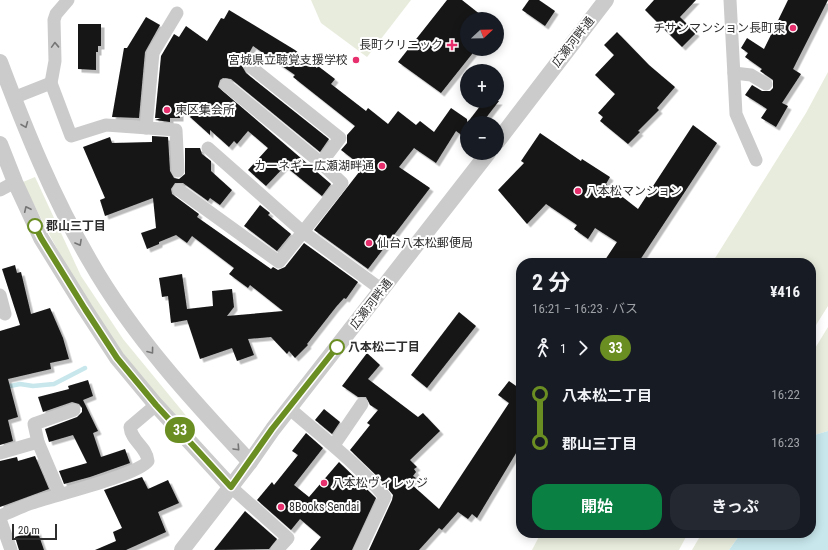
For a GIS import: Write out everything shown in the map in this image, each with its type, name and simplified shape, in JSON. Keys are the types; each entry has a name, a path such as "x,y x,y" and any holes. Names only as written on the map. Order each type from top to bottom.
{"street":[{"path":"68,0 60,8 54,20 55,61 51,83 71,136 106,126 176,130 178,171"},
{"name":"広瀬河畔通","path":"504,133 606,0"},
{"path":"730,0 736,114 756,160"},
{"path":"146,128 153,53 176,13"},
{"path":"0,62 43,170 65,217 90,262 116,303 153,354 250,462"},
{"path":"251,67 340,138 320,163"},
{"path":"734,73 751,75 766,84"},
{"path":"14,98 51,83"},
{"path":"179,190 279,262 342,183 226,85"},
{"path":"0,144 15,182 41,238 117,358 156,405 231,487 288,538 277,550"},
{"path":"208,148 303,232 382,290"},
{"name":"広瀬河畔通","path":"182,550 250,462 272,429 483,160"},
{"path":"0,190 15,182"},
{"path":"0,295 5,314"},
{"path":"334,445 362,404"},
{"path":"11,550 0,517 60,494 121,476 145,465 148,461 148,456 133,437 130,427 156,405"},
{"path":"289,408 334,445 372,482 385,497 360,550"},
{"path":"60,494 38,442 34,424 74,410"},
{"path":"0,453 38,442"}],"green space":[{"path":"311,0 411,0 367,57 321,23"},
{"path":"828,72 828,306 816,325 816,258 715,258 806,113"},
{"path":"35,177 81,276 123,339 197,429 193,435 148,385 124,355 92,308 62,259 23,182"},
{"path":"828,327 828,431 816,435 816,347"},
{"path":"538,538 685,538 679,550 532,550"},
{"path":"699,538 737,538 729,550 692,550"}],"water":[{"path":"828,431 828,550 729,550 737,538 816,538 816,435"}],"building":[{"name":"長町クリニック","path":"447,0 462,0 477,12 460,12 460,56 470,56 464,64 460,64 460,69 441,93 398,62"},
{"path":"529,0 539,0 555,11 545,26 522,10"},
{"path":"654,0 696,0 680,17 696,33 682,47 645,10"},
{"path":"788,0 828,0 793,69 801,74 782,103 788,106 776,127 761,118 767,109 745,95 752,85 762,91 770,91 773,88 773,80 760,71 762,69 745,57 748,53 741,48 747,38 764,49"},
{"path":"229,10 295,50 317,68 318,66 335,79 331,84 366,111 368,108 388,124 398,111 416,125 420,121 434,132 451,108 463,116 460,116 460,134 456,131 436,163 414,148 399,167 430,188 368,269 314,230 363,167 341,150 347,143 347,135 355,126 293,77 295,75 253,46 242,66 246,73 329,139 320,152 231,79 223,78 220,80 218,87 331,184 322,196 285,166 266,186 248,170 268,148 248,131 237,144 234,141 229,147 210,130 210,135 180,108 180,118 170,118 170,122 155,120 161,118 155,118 161,56 174,34 179,37 186,26 207,41 221,18 224,19"},
{"path":"146,17 160,25 145,52 139,118 112,117 124,48 127,48"},
{"path":"78,24 101,24 101,46 98,46 98,52 96,52 96,70 78,69"},
{"path":"617,32 649,65 675,87 657,108 659,110 638,131 640,132 628,144 600,121 603,117 598,113 615,94 595,75 614,55 604,45"},
{"path":"479,108 494,108 487,116 472,116"},
{"name":"八本松マンション","path":"693,125 717,143 641,258 606,258 617,242 595,228 588,239 574,229 577,225 546,204 527,224 498,190 524,163 521,161 540,133 581,161 582,159 610,177 606,184 638,209"},
{"path":"152,136 168,137 170,171 174,178 179,179 185,174 185,148 200,148 202,154 211,161 211,171 232,190 220,205 210,198 208,201 183,183 175,183 171,189 172,194 199,214 197,217 271,269 273,267 278,270 285,267 304,243 358,282 346,299 344,298 336,307 307,344 308,345 295,358 289,351 287,354 271,337 248,339 254,355 237,361 232,348 200,359 187,320 171,323 168,296 162,297 159,278 182,274 187,309 213,306 212,291 232,289 234,307 227,316 283,311 250,285 248,288 229,274 234,268 192,236 187,243 176,235 147,249 141,233 156,228 153,198 105,216 100,200 105,198 83,147 110,137 112,143 152,142"},
{"path":"260,205 270,213 268,215 291,234 277,251 244,226"},
{"path":"15,265 17,273 21,272 31,314 50,308 63,338 69,359 50,363 51,369 8,379 18,417 8,420 13,441 0,445 0,331 20,325 2,269"},
{"path":"459,312 476,326 427,388 411,375"},
{"path":"367,353 380,365 368,379 418,417 423,413 440,431 410,460 417,467 414,469 416,472 413,476 416,478 410,483 439,509 509,403 498,395 509,381 516,386 516,453 477,518 472,514 468,519 458,512 442,530 439,528 419,550 369,550 393,495 380,479 350,450 370,425 367,423 378,410 370,405 366,397 358,397 342,386"},
{"path":"88,380 93,396 83,400 98,431 93,433 101,457 125,449 130,463 90,477 64,484 59,471 87,463 73,435 49,442 45,429 77,417 82,412 82,408 79,404 72,402 43,412 38,397 69,389 68,386"},
{"path":"324,409 340,422 332,434 315,420"},
{"path":"306,433 323,448 294,485 309,497 339,462 376,498 352,550 310,550 321,537 300,519 291,530 257,500 272,482 274,485 298,455 292,451"},
{"path":"35,456 49,489 0,507 0,461 17,457 18,461"},
{"path":"142,477 148,489 168,480 179,503 158,512 166,532 126,550 95,550 116,541 113,532 122,528 104,490"},
{"path":"245,511 277,539 269,549 214,550"},
{"path":"37,530 44,550 19,550 15,537"}],"waterway":[{"path":"0,388 20,384 33,386 54,384 85,368"}],"bus line":[{"name":"33","path":"35,226 85,309 117,358 156,405 231,487 272,429 337,347"}],"place":[{"name":"チサンマンション長町東","path":"793,28"},
{"name":"長町クリニック","path":"452,45"},
{"name":"宮城県立聴覚支援学校","path":"356,60"},
{"name":"東区集会所","path":"167,110"},
{"name":"カーネギー広瀬湖畔通","path":"382,166"},
{"name":"八本松マンション","path":"578,191"},
{"name":"郡山三丁目","path":"35,226"},
{"name":"仙台八本松郵便局","path":"369,243"},
{"name":"八本松二丁目","path":"337,347"},
{"name":"八本松ヴィレッジ","path":"324,483"},
{"name":"8Books Sendai","path":"281,507"}]}
